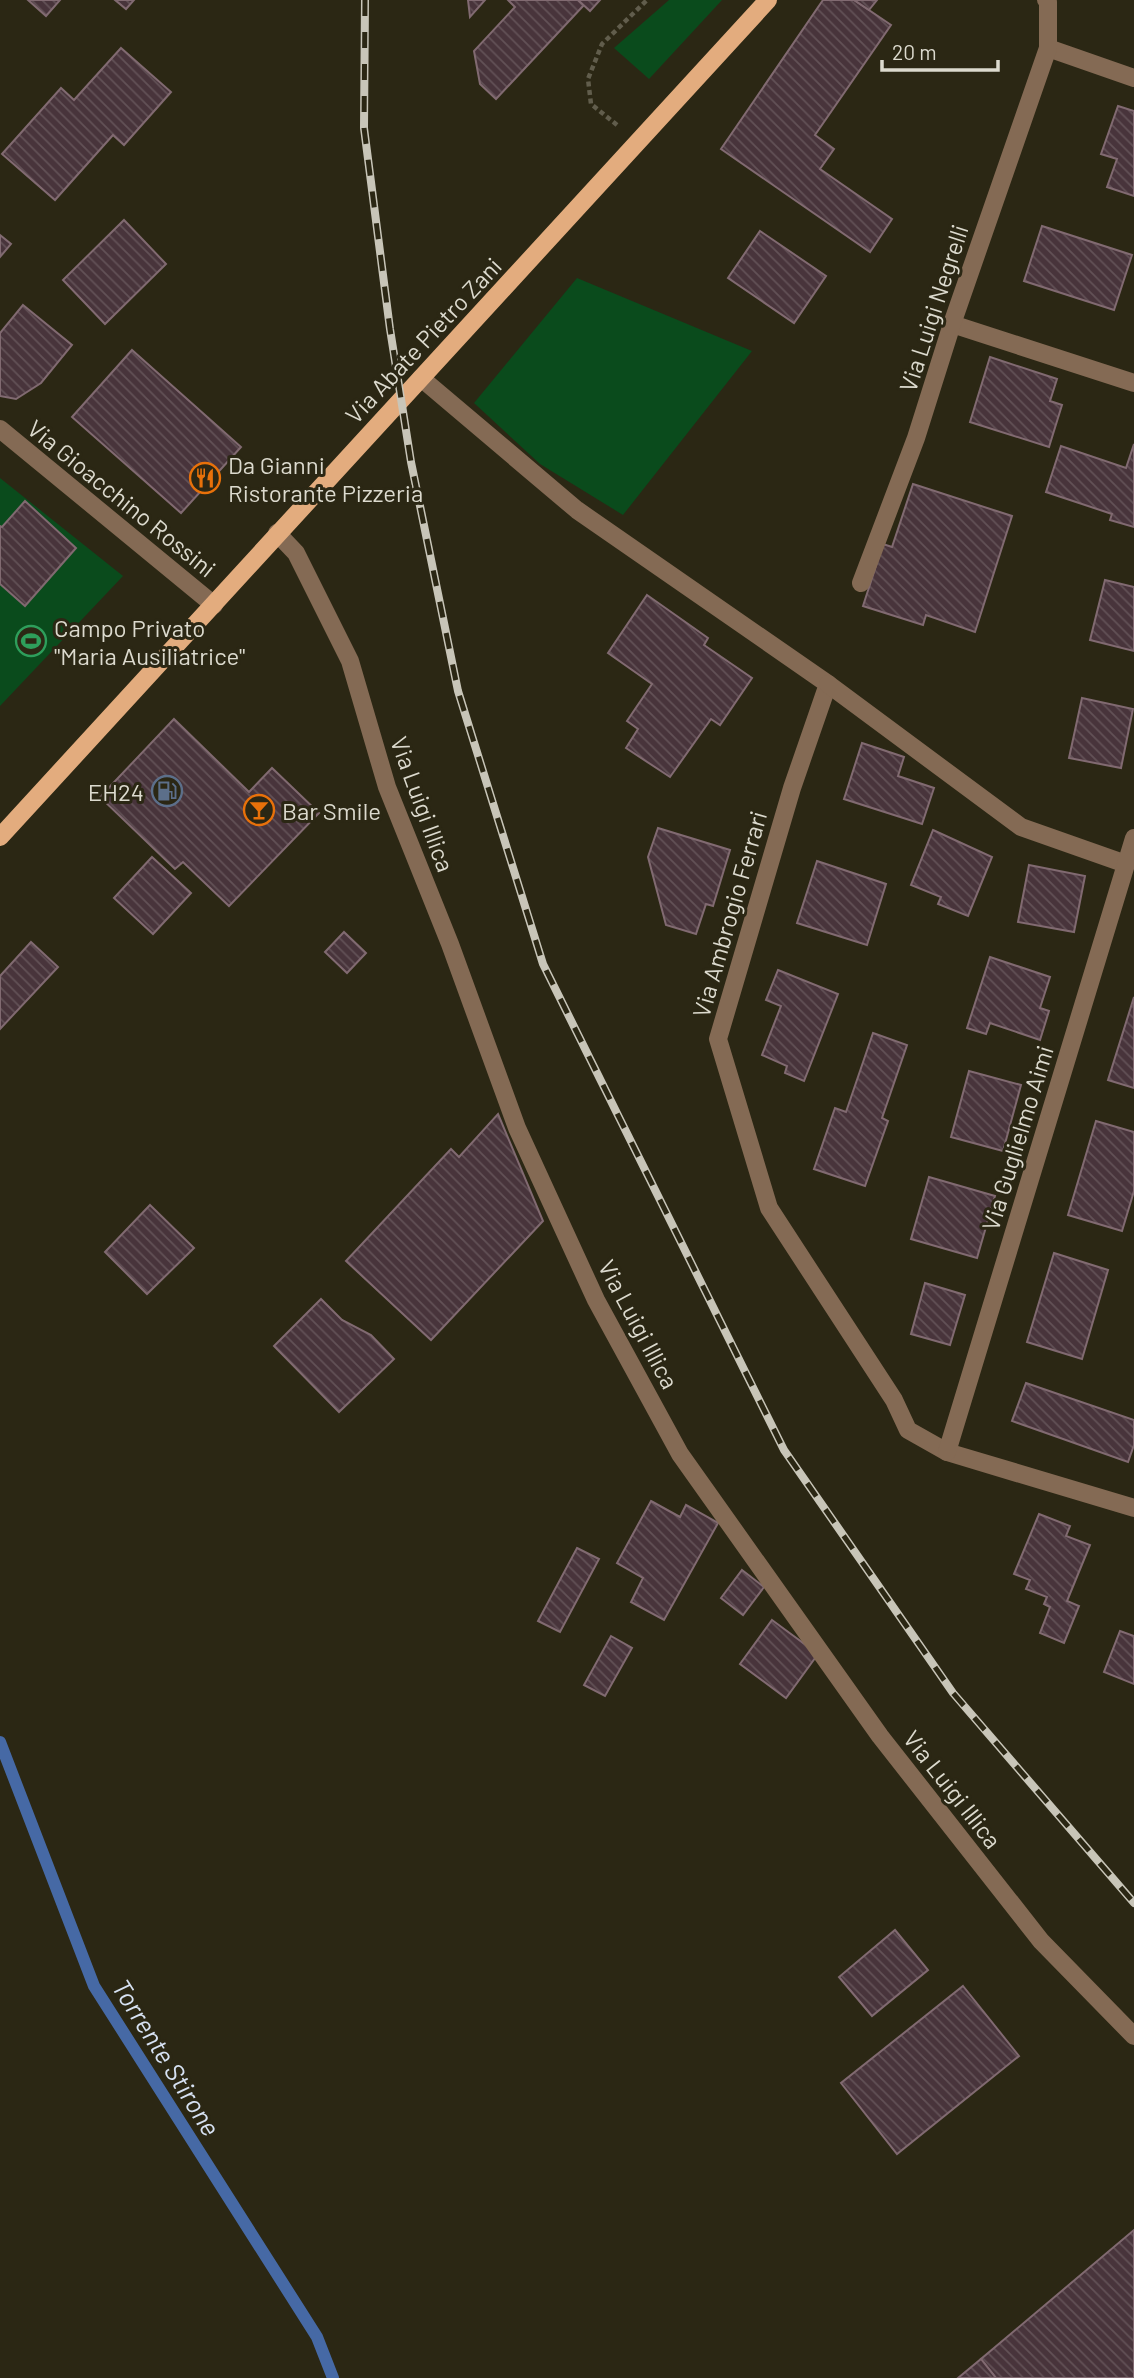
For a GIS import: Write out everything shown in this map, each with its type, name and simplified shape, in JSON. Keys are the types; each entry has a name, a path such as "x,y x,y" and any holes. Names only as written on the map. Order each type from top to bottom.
{"main road":[{"name":"Via Abate Pietro Zani","path":"0,837 768,0"}],"street":[{"name":"Via Luigi Negrelli","path":"861,583 916,438 952,324 1048,48 1046,0"},
{"path":"1048,48 1134,78"},
{"path":"952,324 1134,383"},
{"path":"421,378 577,510 828,684 1021,827 1126,864"},
{"name":"Via Gioacchino Rossini","path":"0,429 214,604"},
{"name":"Via Luigi Illica","path":"277,533 296,552 350,661 387,787 450,944 517,1128 596,1300 680,1454 880,1736 1041,1941 1134,2036"},
{"name":"Via Ambrogio Ferrari","path":"828,684 792,788 718,1038 769,1208 894,1400 908,1430 947,1452 1134,1508"},
{"name":"Via Guglielmo Aimi","path":"947,1452 1134,838"}],"path":[{"path":"636,144 591,104 588,79 602,44 647,0"}],"green space":[{"path":"669,0 722,0 649,79 614,48"},
{"path":"577,278 752,351 623,515 540,464 474,403"},
{"name":"Campo Privato \"Maria Ausiliatrice\"","path":"0,478 123,576 0,706"}],"building":[{"path":"28,0 60,0 46,16"},
{"path":"115,0 134,0 126,9"},
{"path":"468,0 485,0 470,17"},
{"path":"508,0 578,0 584,5 496,99 480,84 474,51 515,7"},
{"path":"578,0 600,0 590,11"},
{"path":"823,0 854,0 891,25 815,135 834,149 820,169 892,219 870,252 721,149"},
{"path":"854,0 877,0 869,10"},
{"path":"121,48 171,92 124,145 113,135 55,200 2,154 61,88 74,100"},
{"path":"1118,106 1134,111 1134,196 1107,187 1117,159 1101,154"},
{"path":"124,220 166,264 105,324 63,280"},
{"path":"1042,226 1132,255 1114,310 1024,281"},
{"path":"760,231 826,276 794,323 728,278"},
{"path":"0,235 11,244 0,257"},
{"path":"23,305 72,345 41,383 16,399 0,396 0,333"},
{"path":"132,350 241,447 181,513 72,417"},
{"path":"990,357 1057,379 1050,401 1062,405 1049,447 970,422"},
{"path":"1134,444 1134,527 1110,520 1112,514 1046,492 1061,446 1126,468"},
{"path":"913,484 1012,516 975,632 926,615 923,625 863,606 883,544 892,547"},
{"path":"25,501 76,548 25,606 0,584 0,526 2,527"},
{"path":"1105,580 1134,587 1134,651 1090,640"},
{"path":"647,595 708,638 704,645 752,678 720,725 711,719 670,777 626,748 638,729 627,721 652,684 608,653"},
{"path":"1082,698 1133,709 1121,768 1069,758"},
{"path":"174,719 249,792 272,768 319,813 229,906 183,862 175,869 100,797"},
{"path":"862,743 904,757 898,776 934,788 922,824 844,799"},
{"path":"658,828 730,850 713,906 706,904 696,934 666,925 648,857"},
{"path":"933,830 992,857 968,916 938,904 941,897 911,885"},
{"path":"152,857 191,893 153,934 114,898"},
{"path":"817,861 886,884 867,945 797,923"},
{"path":"1029,865 1085,876 1074,932 1018,922"},
{"path":"344,932 366,953 347,973 325,952"},
{"path":"31,942 58,967 0,1029 0,976"},
{"path":"990,957 1050,977 1040,1008 1049,1011 1040,1040 990,1023 986,1034 967,1028"},
{"path":"778,970 838,994 804,1081 785,1073 787,1066 762,1055 781,1006 766,1000"},
{"path":"1134,997 1134,1088 1108,1080"},
{"path":"873,1033 907,1045 882,1118 888,1121 865,1186 814,1169 835,1108 846,1112"},
{"path":"969,1071 1021,1085 1003,1151 951,1137"},
{"path":"498,1114 543,1221 431,1340 346,1261 451,1149 459,1157"},
{"path":"1096,1121 1134,1132 1134,1191 1122,1231 1068,1215"},
{"path":"929,1177 995,1196 977,1258 911,1239"},
{"path":"150,1205 194,1248 147,1294 105,1252"},
{"path":"1054,1253 1108,1270 1082,1359 1027,1342"},
{"path":"925,1283 965,1295 950,1345 911,1334"},
{"path":"321,1299 342,1320 371,1335 394,1359 339,1412 274,1346"},
{"path":"1026,1383 1134,1420 1134,1445 1128,1462 1012,1421"},
{"path":"651,1501 680,1517 686,1505 718,1523 664,1620 631,1602 643,1578 617,1563"},
{"path":"1039,1514 1070,1526 1066,1536 1090,1545 1067,1601 1079,1606 1064,1643 1040,1633 1050,1607 1044,1604 1047,1597 1026,1589 1030,1580 1014,1574"},
{"path":"577,1548 599,1559 560,1632 538,1621"},
{"path":"742,1570 764,1587 743,1615 721,1598"},
{"path":"772,1620 818,1654 786,1698 740,1664"},
{"path":"1120,1631 1134,1636 1134,1684 1104,1672"},
{"path":"611,1636 632,1648 605,1696 584,1685"},
{"path":"895,1930 928,1970 872,2016 839,1977"},
{"path":"963,1986 1019,2056 897,2154 841,2083"},
{"path":"1134,2230 1134,2378 996,2378 981,2359"},
{"path":"981,2359 996,2378 958,2378"}],"waterway":[{"name":"Torrente Stirone","path":"0,1742 94,1986 317,2337 333,2378"}],"railway":[{"path":"365,0 364,128 390,329 411,462 458,691 543,964 784,1450 953,1693 1134,1903"}],"place":[{"name":"Da Gianni Ristorante Pizzeria","path":"205,478"},
{"name":"Campo Privato \"Maria Ausiliatrice\"","path":"31,641"},
{"name":"EH24","path":"167,791"},
{"name":"Bar Smile","path":"259,810"}]}
